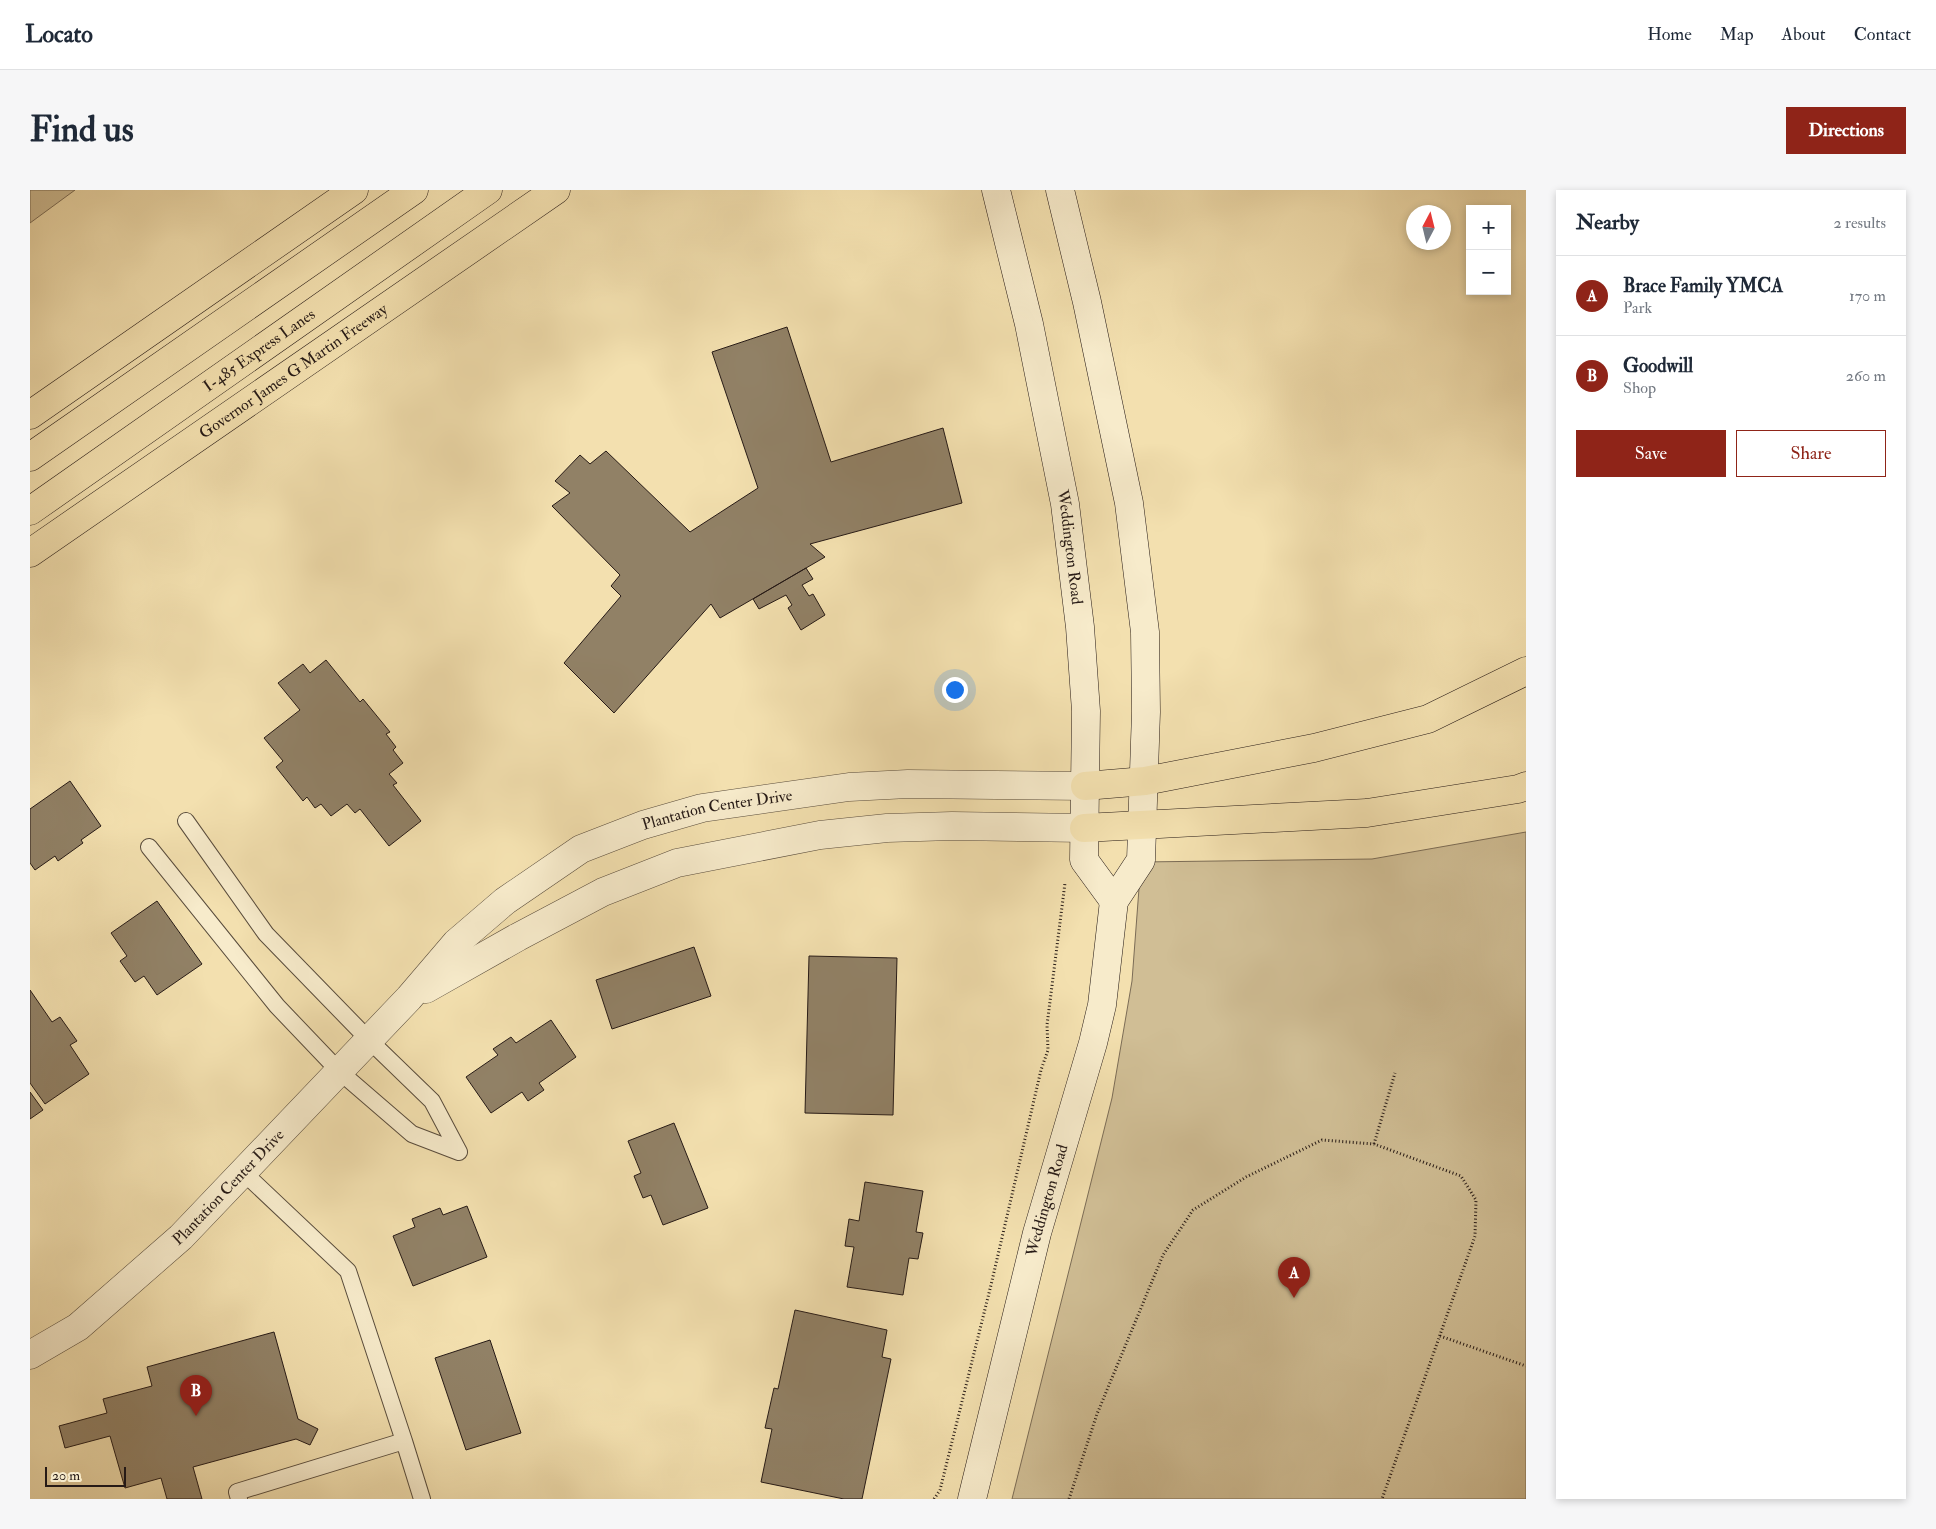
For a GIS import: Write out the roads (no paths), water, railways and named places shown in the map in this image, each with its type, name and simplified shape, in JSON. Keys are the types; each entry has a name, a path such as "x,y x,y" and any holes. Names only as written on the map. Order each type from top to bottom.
{"highway":[{"path":"30,415 354,190"},
{"path":"30,457 414,190"},
{"name":"I-485 Express Lanes","path":"30,511 488,190"},
{"name":"Governor James G Martin Freeway","path":"30,553 556,190"},
{"path":"1085,786 1145,781 1314,748 1428,719 1526,671"},
{"path":"1084,828 1367,813 1518,789 1526,786"}],"main road":[{"name":"Weddington Road","path":"996,190 1029,324 1065,504 1082,646 1086,711 1084,860 1114,901"},
{"name":"Weddington Road","path":"972,1499 1037,1233 1098,1024 1102,1005 1114,901 1141,860 1145,781 1145,632 1129,503 1087,302 1060,190"},
{"name":"Plantation Center Drive","path":"30,1355 78,1327 181,1237 242,1171 410,998 456,943 504,901 581,849 643,825 702,808 849,787 908,784 1085,786"},
{"name":"Plantation Center Drive","path":"410,998 603,892 677,863 820,835 887,828 952,826 1084,828"}],"lane":[{"path":"149,847 277,1006 339,1071 412,1134 459,1152 432,1101 369,1040 266,934 186,821"},
{"path":"242,1171 348,1271 422,1499"},
{"path":"239,1499 237,1492 404,1441"}],"place":[{"name":"Brace Family YMCA","path":"1294,1298"},
{"name":"Goodwill","path":"196,1416"}]}
